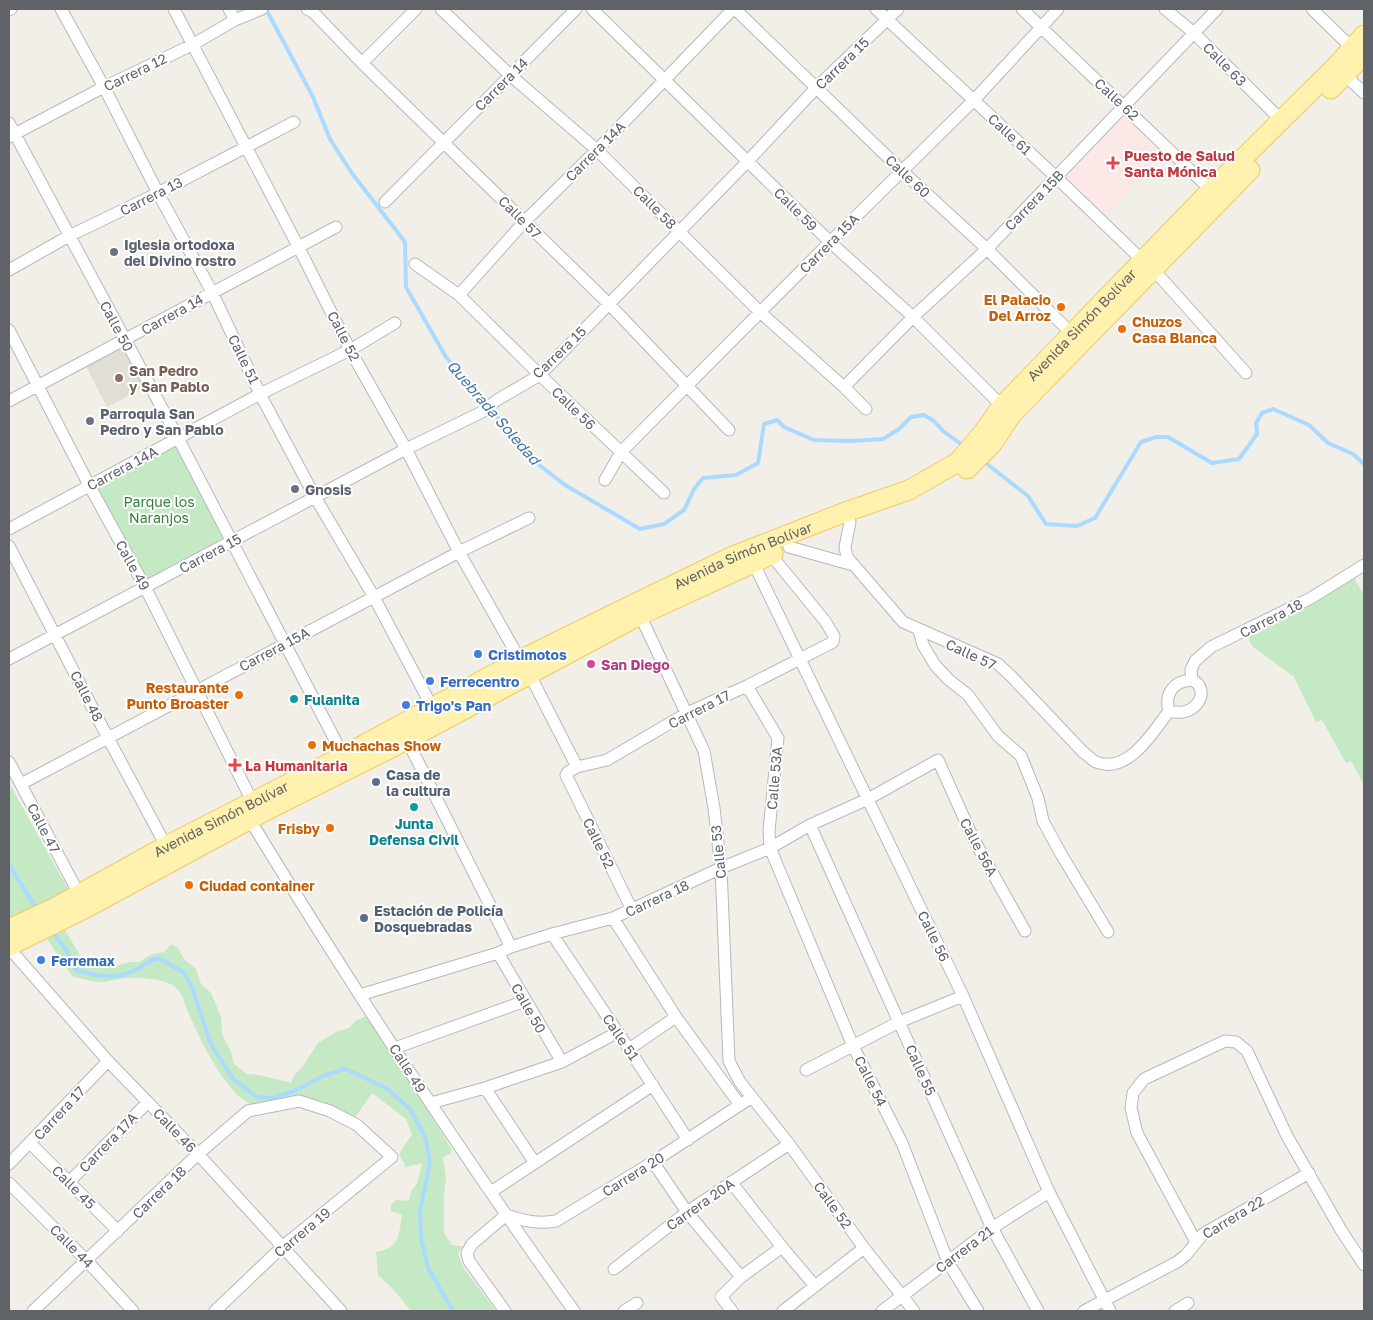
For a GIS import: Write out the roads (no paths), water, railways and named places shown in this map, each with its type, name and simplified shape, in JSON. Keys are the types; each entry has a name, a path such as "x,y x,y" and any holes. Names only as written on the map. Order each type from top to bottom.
{"main road":[{"name":"Avenida Simón Bolívar","path":"987,439 1002,406 1077,338 1148,265 1345,75 1360,46"},
{"name":"Avenida Simón Bolívar","path":"1148,265 1211,190 1360,46"},
{"name":"Avenida Simón Bolívar","path":"403,732 432,707 525,667 753,562 850,522 913,499 940,486 1012,414 1077,338"},
{"name":"Avenida Simón Bolívar","path":"9,947 20,929 60,912 252,812 733,556 843,512 909,490 961,467"},
{"name":"Avenida Simón Bolívar","path":"60,912 79,894 166,846 252,812"}],"street":[{"name":"Calle 51","path":"61,9 212,292 260,394 315,497 374,597 432,707"},
{"name":"Calle 52","path":"174,9 300,248 350,350 406,449 459,552 525,667 577,767"},
{"path":"229,9 235,20"},
{"path":"362,63 416,9"},
{"name":"Calle 58","path":"441,9 510,75 597,150 760,312 844,386 866,409"},
{"name":"Carrera 14","path":"385,202 576,9"},
{"name":"Calle 59","path":"592,9 830,242 913,316 1002,406"},
{"name":"Carrera 14A","path":"459,295 524,221 597,150 734,9"},
{"name":"Calle 60","path":"734,9 902,171 987,249 1077,338"},
{"name":"Calle 61","path":"876,9 1148,265 1246,373"},
{"name":"Carrera 15","path":"9,659 406,449 482,412 497,400 540,375 748,161 816,88 898,9"},
{"name":"Calle 62","path":"1022,9 1211,190"},
{"name":"Carrera 15A","path":"605,480 620,452 974,100 1058,9"},
{"name":"Calle 63","path":"1165,9 1194,33 1282,121"},
{"name":"Carrera 15B","path":"844,386 913,316 987,249 1218,9"},
{"path":"1312,9 1360,46"},
{"name":"Calle 57","path":"312,10 362,63 609,304 730,430"},
{"name":"Carrera 12","path":"12,136 235,20 259,11"},
{"path":"1345,75 1364,93"},
{"name":"Carrera 13","path":"9,270 69,236 158,193 294,122"},
{"name":"Calle 50","path":"9,123 12,136 69,236 178,438 347,762"},
{"name":"Carrera 14","path":"9,401 212,292 300,248 336,227"},
{"name":"Calle 56","path":"415,264 459,295 664,493"},
{"name":"Carrera 14A","path":"9,529 260,394 350,350 395,323"},
{"name":"Calle 49","path":"9,330 88,485 145,587 197,690 252,812 300,902 490,1192 574,1311"},
{"name":"Carrera 15A","path":"21,784 284,643 459,552 529,518"},
{"name":"Calle 57","path":"850,522 845,548 847,557 903,622 998,664 1096,762 1110,764 1123,762 1134,755 1169,711"},
{"name":"Calle 48","path":"9,546 166,846"},
{"path":"789,547 853,565"},
{"name":"Carrera 17","path":"566,775 577,767 607,760 687,714 833,642 834,636 825,621 771,555"},
{"name":"Calle 56","path":"753,562 963,996 1049,1192 1108,1306"},
{"name":"Carrera 18","path":"1192,680 1191,670 1195,661 1211,647 1311,598 1364,565"},
{"name":"Calle 53","path":"640,615 704,751 714,808 721,868 729,1061 740,1082 752,1098"},
{"path":"919,630 923,645 935,666 968,695 998,736 1021,756 1038,798 1044,820 1108,932"},
{"path":"1192,680 1200,685 1201,690 1198,702 1193,709 1186,713 1177,714 1169,711 1167,704 1171,689 1177,684 1192,680"},
{"name":"Calle 53A","path":"747,686 778,738 769,831 770,848"},
{"path":"403,732 511,947"},
{"name":"Carrera 18","path":"360,995 498,953 552,934 613,918 721,868 770,848 810,825 868,799 938,760"},
{"name":"Calle 56A","path":"938,760 973,838 1025,931"},
{"name":"Calle 47","path":"9,762 79,894"},
{"name":"Calle 52","path":"566,775 632,910"},
{"name":"Calle 55","path":"810,825 992,1228 1038,1311"},
{"name":"Calle 54","path":"770,848 853,1046 902,1143 948,1262 978,1311"},
{"path":"613,918 676,1016 740,1106"},
{"name":"Calle 51","path":"552,934 688,1140"},
{"name":"Calle 46","path":"9,947 108,1061 198,1154 341,1311"},
{"name":"Calle 50","path":"498,953 562,1062"},
{"path":"806,1070 899,1022 963,996"},
{"path":"395,1048 525,1001"},
{"path":"629,1049 676,1016"},
{"path":"431,1102 485,1088 562,1062 618,1032"},
{"path":"1196,1242 1137,1133 1131,1108 1134,1093 1144,1079 1225,1041 1236,1042 1247,1050 1287,1136 1341,1230 1364,1265"},
{"name":"Carrera 17","path":"9,1164 108,1061"},
{"path":"490,1192 652,1085"},
{"path":"485,1088 535,1163"},
{"name":"Calle 52","path":"752,1098 864,1248 914,1311"},
{"name":"Carrera 20","path":"506,1215 528,1222 543,1223 556,1221 653,1162 752,1098"},
{"name":"Carrera 18","path":"34,1311 198,1154 248,1111 299,1101 330,1112 357,1125 392,1157"},
{"name":"Carrera 17A","path":"69,1182 148,1102"},
{"name":"Calle 45","path":"30,1144 118,1231"},
{"name":"Carrera 20A","path":"614,1269 687,1212 788,1144"},
{"name":"Carrera 19","path":"216,1311 282,1247 392,1157"},
{"path":"653,1162 687,1212 742,1277"},
{"name":"Carrera 22","path":"1084,1311 1108,1306 1177,1262 1186,1255 1202,1234 1309,1173"},
{"path":"732,1182 782,1247 816,1286"},
{"name":"Calle 44","path":"9,1183 87,1261 133,1311"},
{"name":"Carrera 21","path":"882,1311 992,1228 1049,1192"},
{"path":"505,1311 469,1261 467,1253 472,1244 506,1215"},
{"path":"732,1311 721,1297 742,1277 782,1247"},
{"path":"783,1311 864,1248"},
{"path":"624,1311 637,1303"},
{"path":"1175,1311 1188,1303"}],"waterway":[{"name":"Quebrada Soledad","path":"266,9 313,97 330,139 351,172 405,242 406,287 446,357 534,461 565,485 640,529 664,524 684,510 694,489 703,478 736,475 758,463 764,424 777,420 784,427 814,440 850,441 883,439 899,429 911,417 924,415 965,447"},
{"name":"Quebrada Soledad","path":"982,460 1028,496 1046,524 1077,526 1095,518 1141,442 1156,437 1168,437 1212,463 1239,459 1257,434 1256,423 1262,413 1273,409 1309,425 1328,443 1353,454 1364,464"},
{"path":"9,865 37,909"},
{"path":"52,931 66,950 76,970 96,975 118,976 138,969 158,958 183,972 192,987 211,1044 233,1079 257,1097 273,1098 294,1091 325,1075 346,1069 386,1088 410,1109 426,1139 430,1163 420,1211 421,1238 428,1268 453,1311"}],"place":[{"name":"Puesto de Salud Santa Mónica","path":"1113,163"},
{"name":"Iglesia ortodoxa del Divino rostro","path":"114,252"},
{"name":"El Palacio Del Arroz","path":"1061,307"},
{"name":"Chuzos Casa Blanca","path":"1122,329"},
{"name":"San Pedro y San Pablo","path":"119,378"},
{"name":"Parroquia San Pedro y San Pablo","path":"90,421"},
{"name":"Gnosis","path":"295,489"},
{"name":"Cristimotos","path":"478,654"},
{"name":"San Diego","path":"591,664"},
{"name":"Ferrecentro","path":"430,681"},
{"name":"Restaurante Punto Broaster","path":"239,695"},
{"name":"Fulanita","path":"294,699"},
{"name":"Trigo's Pan","path":"406,705"},
{"name":"Muchachas Show","path":"312,745"},
{"name":"La Humanitaria","path":"235,765"},
{"name":"Casa de la cultura","path":"376,782"},
{"name":"Junta Defensa Civil","path":"414,807"},
{"name":"Frisby","path":"330,828"},
{"name":"Ciudad container","path":"189,885"},
{"name":"Estación de Policía Dosquebradas","path":"364,918"},
{"name":"Ferremax","path":"41,960"}],"park label":[{"name":"Parque los Naranjos","path":"159,510"}]}
